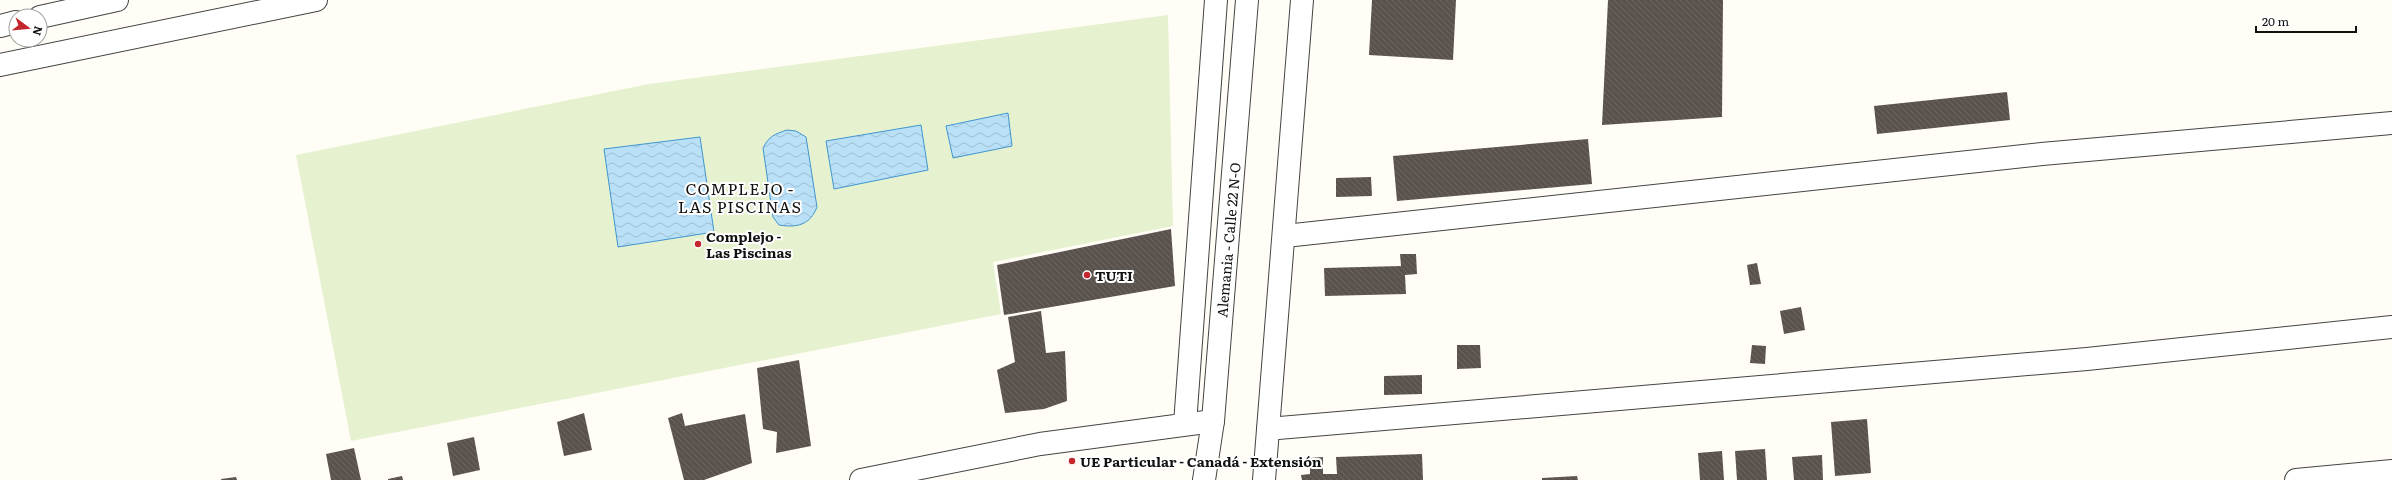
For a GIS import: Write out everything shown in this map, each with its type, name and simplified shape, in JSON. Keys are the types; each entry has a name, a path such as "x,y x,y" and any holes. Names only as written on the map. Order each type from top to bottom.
{"street":[{"path":"48,15 117,0"},
{"path":"0,65 316,0"},
{"path":"1185,424 1216,0"},
{"name":"Alemania - Calle 22 N-O","path":"1204,480 1213,421 1247,0"},
{"path":"1264,480 1285,236 1302,0"},
{"path":"1285,236 2042,154 2392,123"},
{"path":"1268,429 2087,358 2392,327"},
{"path":"861,480 1040,444 1213,421"},
{"path":"2296,480 2392,471"}],"green space":[{"name":"Complejo - Las Piscinas","path":"1168,15 1173,226 993,262 1001,314 351,441 296,155 649,84"}],"water":[{"path":"1008,113 1012,146 953,158 946,126"},
{"path":"921,125 928,170 834,189 826,141"},
{"path":"787,130 796,131 806,137 817,207 811,218 802,224 792,226 779,225 773,217 763,148 773,136"},
{"path":"700,137 714,232 618,247 604,149"}],"building":[{"path":"1372,0 1456,0 1453,60 1369,55"},
{"path":"1608,0 1723,0 1722,117 1602,125"},
{"path":"2007,92 2010,120 1877,134 1874,106"},
{"path":"1588,139 1592,184 1397,201 1393,156"},
{"path":"1371,177 1372,196 1336,197 1336,178"},
{"name":"TUTI","path":"1171,229 1175,286 1004,315 997,265"},
{"path":"1400,254 1416,254 1417,274 1405,275 1406,294 1325,296 1324,268 1401,266"},
{"path":"1757,263 1761,284 1750,285 1747,265"},
{"path":"1801,307 1805,330 1784,334 1780,311"},
{"path":"1041,311 1046,353 1065,351 1067,401 1044,409 1005,413 997,370 1015,362 1008,317"},
{"path":"1457,345 1480,345 1481,368 1457,369"},
{"path":"1752,345 1766,346 1765,364 1750,363"},
{"path":"799,360 811,446 776,453 777,432 763,429 757,368"},
{"path":"1422,375 1422,394 1384,395 1384,376"},
{"path":"584,413 592,450 564,456 557,422"},
{"path":"682,413 685,426 745,414 752,463 704,480 684,480 668,418"},
{"path":"1867,419 1871,473 1835,476 1831,422"},
{"path":"474,437 480,470 453,476 447,443"},
{"path":"354,448 361,480 331,480 326,454"},
{"path":"1765,449 1767,480 1737,480 1735,451"},
{"path":"1722,451 1724,480 1700,480 1698,453"},
{"path":"1422,454 1423,480 1302,480 1301,475 1310,474 1310,458 1323,457 1323,474 1337,474 1336,457"},
{"path":"1822,455 1823,480 1794,480 1792,457"},
{"path":"402,476 403,480 388,480 388,479"},
{"path":"1577,476 1578,480 1542,480 1542,478"},
{"path":"236,477 237,480 221,480 221,479"}],"place":[{"name":"Complejo - Las Piscinas","path":"698,244"},
{"name":"TUTI","path":"1087,275"},
{"name":"UE Particular - Canadá - Extensión","path":"1072,461"}],"district":[{"name":"COMPLEJO - LAS PISCINAS","path":"740,197"}]}
